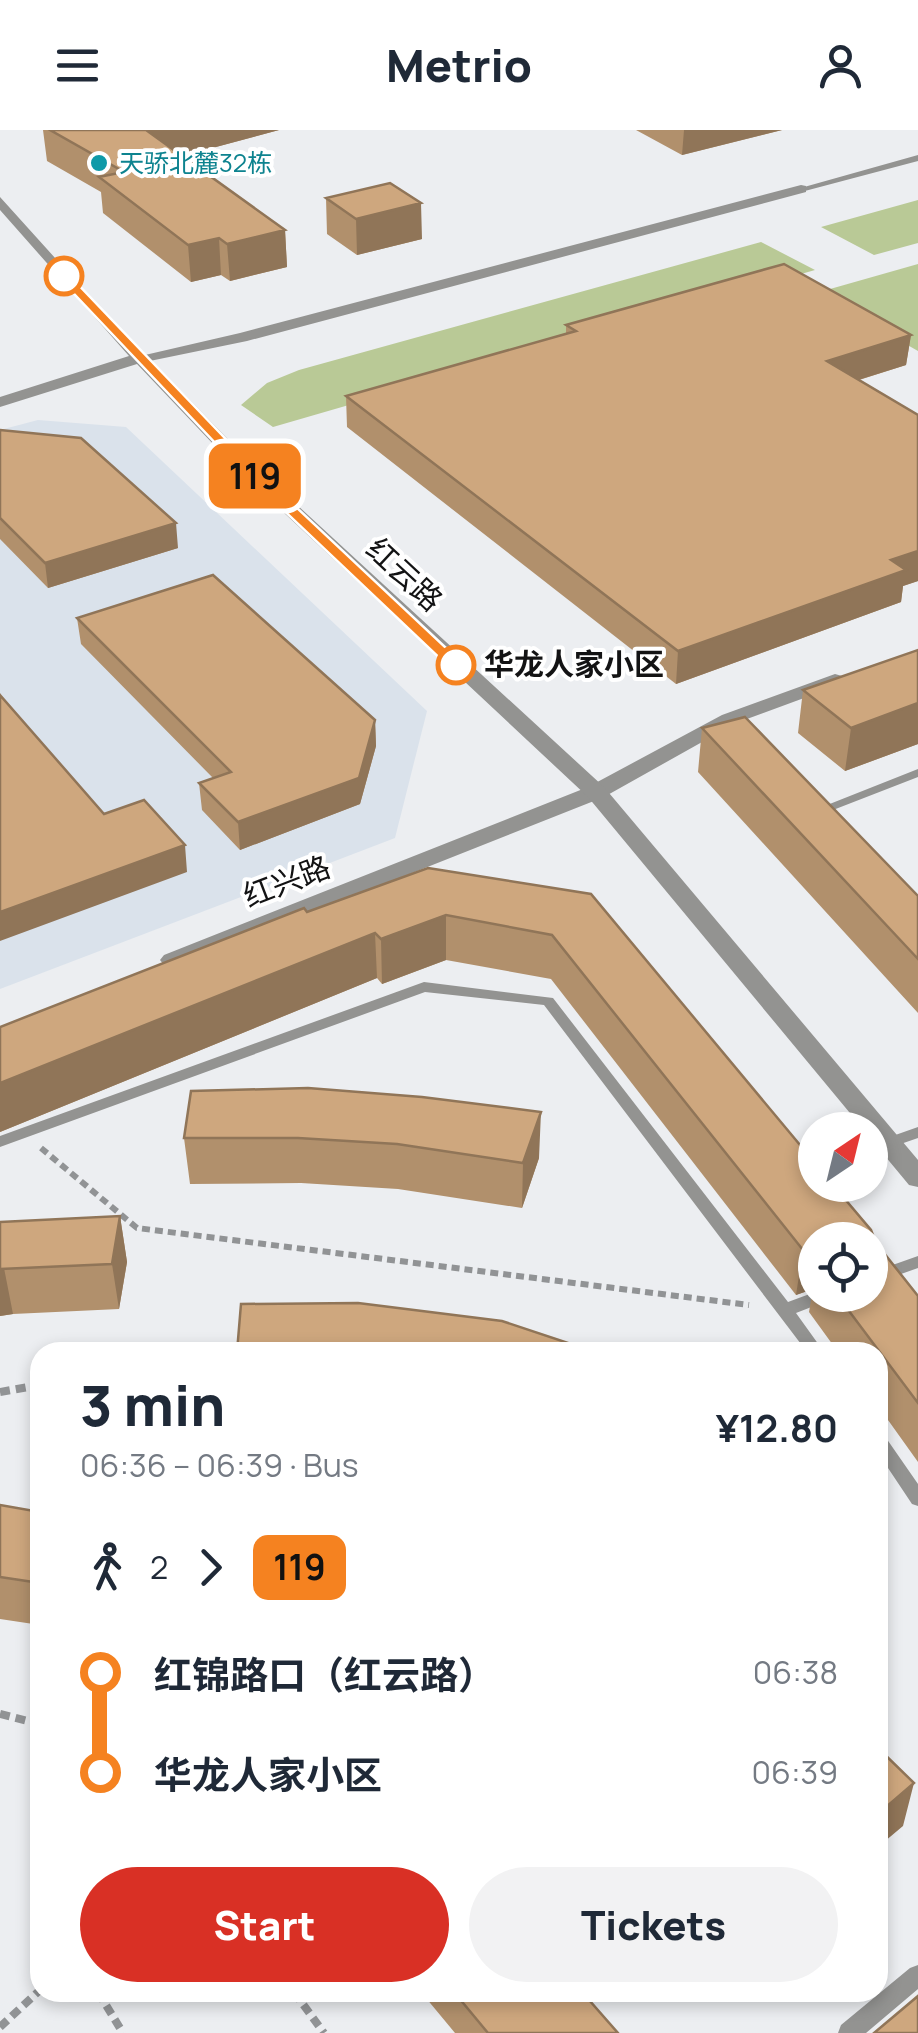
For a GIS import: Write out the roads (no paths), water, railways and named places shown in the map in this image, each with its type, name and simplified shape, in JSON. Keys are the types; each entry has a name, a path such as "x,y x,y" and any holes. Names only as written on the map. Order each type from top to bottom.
{"street":[{"path":"0,390 241,338 801,189"},
{"name":"红云路","path":"0,201 140,358 242,463 596,792 918,1178"},
{"path":"0,402 140,358"},
{"name":"红兴路","path":"146,970 596,792 849,675"}],"lane":[{"path":"801,189 918,158"},
{"path":"824,810 918,773"},
{"path":"0,1142 424,986 548,1001 809,1342"},
{"path":"889,1143 918,1132"},
{"path":"888,1273 918,1262"},
{"path":"786,1310 798,1306"},
{"path":"888,1455 918,1499"},
{"path":"888,2000 918,1975"},
{"path":"849,2033 886,2002"}],"place":[{"name":"天骄北麓32栋","path":"99,163"},
{"name":"华龙人家小区","path":"456,665"}]}
